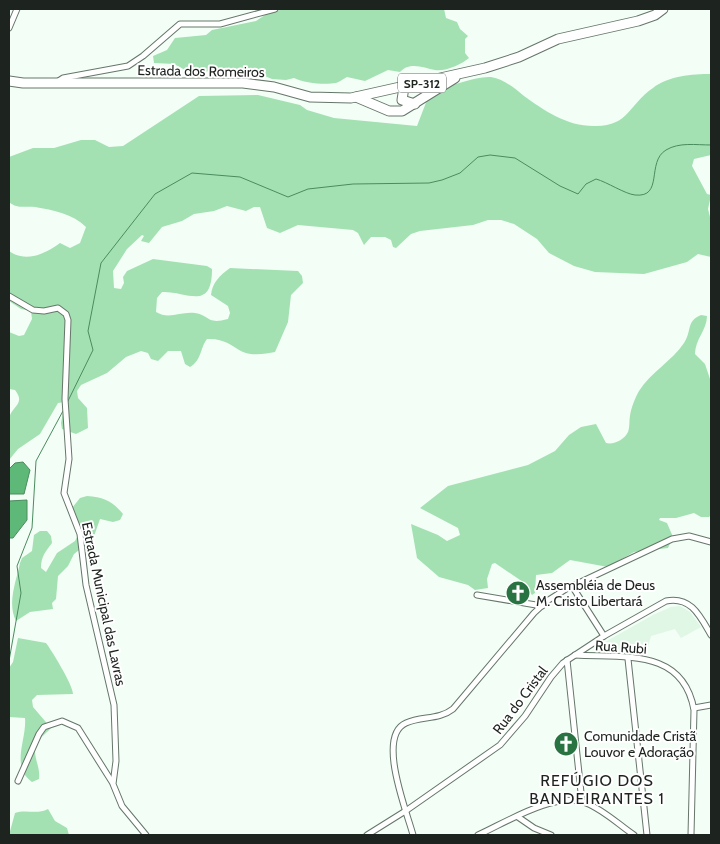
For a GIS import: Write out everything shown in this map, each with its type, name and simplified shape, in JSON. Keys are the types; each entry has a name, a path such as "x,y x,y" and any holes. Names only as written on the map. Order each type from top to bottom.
{"main road":[{"name":"Estrada dos Romeiros","path":"9,80 23,83 243,83 274,87 318,98 356,98 460,75 505,62 558,40 647,19 663,9"},
{"path":"356,98 395,112 408,109 460,75"},
{"name":"Estrada dos Romeiros","path":"9,86 23,83"},
{"path":"404,87 402,100 415,104"}],"street":[{"path":"9,28 17,9"},
{"path":"54,83 64,78 128,66 143,56 180,24 220,24 275,9"},
{"name":"Estrada Municipal das Lavras","path":"9,296 33,310 44,311 58,308 66,314 68,320 65,399 69,459 64,492 80,534 86,585 114,705 116,761 114,784 122,806 146,835"},
{"path":"413,835 393,757 393,741 397,730 408,722 436,718 453,709 542,606 572,586 672,539 689,536 711,542"},
{"path":"572,586 604,636"},
{"path":"477,595 542,606"},
{"name":"Rua do Cristal","path":"367,835 407,810 500,745 525,716 555,671 574,655 604,636 666,601 674,600 684,601 696,610 711,635"},
{"name":"Rua Rubi","path":"574,655 649,659 673,670 691,696 694,708 691,835"},
{"path":"628,659 647,835"},
{"path":"567,660 582,802"},
{"path":"694,708 711,705"},
{"path":"18,781 44,727 62,722 78,728 114,784"},
{"path":"478,835 552,803 582,802 598,810 634,835"},
{"path":"518,817 534,828 551,835"}],"shaded area":[{"path":"284,9 444,9 446,18 457,22 460,29 468,36 465,39 465,53 469,58 458,65 444,70 413,66 400,72 388,70 365,81 347,77 336,83 326,84 294,78 286,80 272,79 257,73 241,75 234,72 187,71 174,64 154,63 153,56 167,50 175,38 206,35 212,30 256,21 268,13"},
{"path":"711,74 711,155 694,159 692,166 707,194 711,195 708,209 711,221 711,257 698,254 687,262 644,274 595,272 574,266 549,253 537,239 514,224 501,220 488,220 473,225 420,231 411,234 396,248 393,247 391,240 385,237 371,237 364,245 358,233 353,230 298,225 280,233 267,228 260,207 254,207 246,211 227,206 214,211 194,214 182,221 162,227 149,243 141,241 144,236 142,235 127,249 113,271 114,288 121,289 124,283 123,277 127,271 153,259 207,266 212,269 208,291 203,295 196,296 162,292 157,298 156,312 166,315 195,313 212,320 221,321 228,319 230,313 228,306 211,295 217,280 230,268 298,271 302,276 303,283 291,295 288,322 275,352 251,354 222,341 207,339 197,361 190,367 185,364 181,351 168,351 158,361 151,359 148,353 141,351 126,357 107,373 81,385 77,391 78,398 87,408 88,428 76,434 62,429 61,423 65,402 58,403 40,434 18,449 9,460 8,423 19,399 15,390 9,389 9,332 19,336 24,335 32,319 31,311 21,309 9,301 9,251 15,255 29,257 42,254 60,243 70,248 80,243 86,227 62,213 35,207 18,206 9,202 9,157 33,148 54,148 81,140 95,140 109,147 123,146 199,96 258,95 300,105 307,110 334,118 417,126 427,100 439,87 485,77 496,78 505,82 540,107 566,121 586,126 607,125 622,118 645,94 659,84 680,76"},
{"path":"701,315 707,316 695,354 705,364 711,382 711,515 709,517 701,517 694,513 676,518 660,518 659,520 667,523 673,537 668,548 634,552 608,567 570,560 552,573 536,575 535,593 532,595 523,582 495,563 492,564 487,579 488,588 475,590 468,585 439,577 417,558 411,524 438,535 447,541 460,535 458,528 420,508 448,486 528,465 555,451 569,435 581,427 596,424 606,443 615,443 621,440 628,432 631,410 639,391 649,378 684,343 691,323 696,317"},
{"path":"23,462 30,470 24,494 9,494 9,469 15,463"},
{"path":"87,496 98,497 111,503 123,514 120,520 113,522 100,519 93,539 74,554 68,566 58,576 56,599 52,603 53,609 30,612 16,621 12,607 15,585 22,558 32,551 34,535 40,531 47,531 51,536 52,543 44,555 41,564 41,568 46,572 57,553 75,541 78,535 72,508 80,498"},
{"path":"27,500 27,520 13,538 9,538 9,501"},
{"path":"680,606 690,612 701,627 681,638 675,629 651,636 646,655 596,652 598,646 653,615 671,607"},
{"path":"18,638 46,643 66,676 73,694 37,695 32,700 33,707 51,728 35,747 39,779 32,782 25,776 21,761 25,718 9,717 9,668 13,662"},
{"path":"48,809 55,821 67,828 69,835 9,835 15,813 40,812"}],"waterway":[{"path":"67,403 93,350 88,331 101,263 155,194 192,173 240,177 288,197 308,189 353,184 429,183 460,173 478,157 490,155 515,158 560,186 578,194 586,184 596,179 635,195 644,194 649,191 657,163 660,156 666,150 682,145 711,145"},
{"path":"9,661 21,593 17,566 32,528 36,461 63,411"}],"place":[{"name":"Assembléia de Deus M. Cristo Libertará","path":"518,593"},
{"name":"Comunidade Cristã Louvor e Adoração","path":"566,744"}],"district":[{"name":"REFÚGIO DOS BANDEIRANTES 1","path":"597,789"}]}
